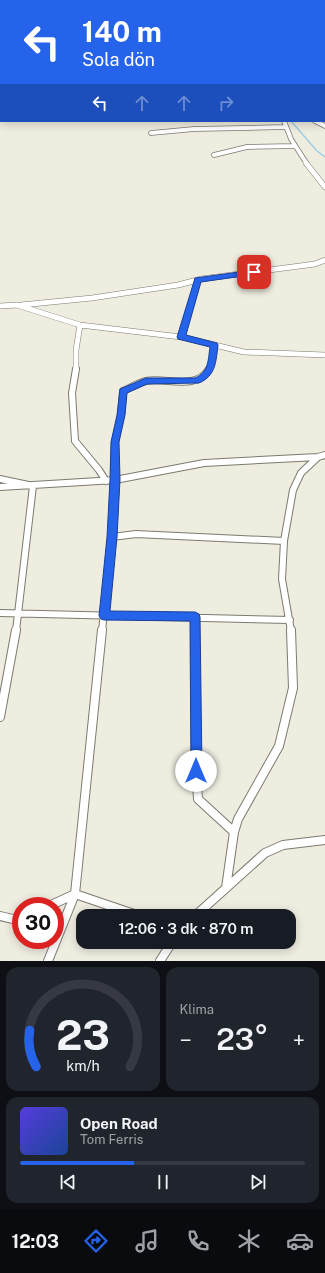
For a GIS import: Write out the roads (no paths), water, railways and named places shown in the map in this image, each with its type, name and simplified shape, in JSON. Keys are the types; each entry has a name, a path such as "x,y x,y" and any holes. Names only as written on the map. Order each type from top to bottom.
{"street":[{"path":"284,122 285,127 295,146 325,187"},
{"path":"151,133 194,129 285,127"},
{"path":"214,155 247,147 295,146"},
{"path":"0,306 92,298 178,285 198,280 315,264 325,260"},
{"path":"181,337 198,280"},
{"path":"17,305 80,325 181,337 244,352 325,355"},
{"path":"80,325 76,350 76,373 72,393 75,441 99,470 106,481"},
{"path":"48,961 75,894 112,537 115,442 121,415 123,391 146,381 196,381 204,378 212,366 214,345"},
{"path":"0,488 115,480 204,463 322,456"},
{"path":"226,888 234,832 238,819 279,746 293,688 292,636 290,620 283,594 282,579 284,541 293,490 302,473 322,456"},
{"path":"0,479 33,486"},
{"path":"0,717 19,613 33,486"},
{"path":"112,537 136,534 284,541"},
{"path":"0,613 290,620"},
{"path":"195,617 196,771 198,799 234,832"},
{"path":"203,909 265,853 283,845 325,840"},
{"path":"64,899 75,894 119,909"},
{"path":"0,916 12,919"},
{"path":"160,961 168,949"}],"waterway":[{"path":"292,122 317,151 325,157"}]}
